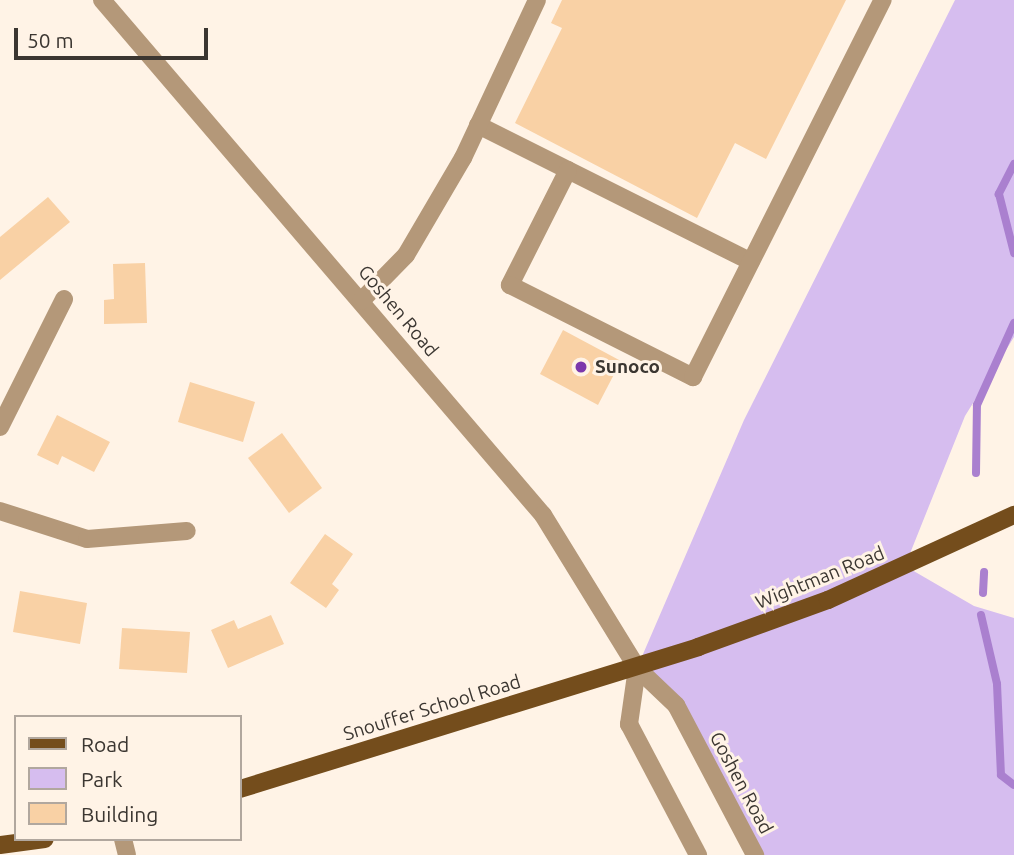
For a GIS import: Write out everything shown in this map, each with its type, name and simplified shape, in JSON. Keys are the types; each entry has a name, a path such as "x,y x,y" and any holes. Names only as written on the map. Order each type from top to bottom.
{"main road":[{"name":"Wightman Road","path":"637,668 828,600 1014,515"},
{"name":"Snouffer School Road","path":"242,788 637,668"},
{"path":"0,845 31,841"}],"street":[{"name":"Goshen Road","path":"102,0 543,515 637,668 676,705 755,855"},
{"path":"361,301 406,255 478,125 537,0"},
{"path":"568,170 510,285 693,377 883,0"},
{"path":"478,125 751,262"},
{"path":"0,427 64,299"},
{"path":"0,510 87,539 187,531"},
{"path":"637,668 629,724 698,855"}],"green space":[{"path":"955,0 1014,0 1014,337 965,416 905,566 974,606 1014,618 1014,855 755,855 676,705 637,668 744,420"}],"building":[{"path":"562,0 846,0 766,159 735,143 697,218 515,123 562,28 551,23"},
{"path":"48,197 70,222 0,280 0,237"},
{"path":"145,263 147,323 104,324 104,300 114,299 113,264"},
{"name":"Sunoco","path":"563,330 621,361 598,405 540,374"},
{"path":"190,382 255,402 243,442 178,422"},
{"path":"57,415 110,442 94,472 62,456 58,465 37,455"},
{"path":"282,433 322,488 289,513 248,458"},
{"path":"325,534 353,554 332,584 339,590 326,608 290,583"},
{"path":"20,591 87,603 80,644 13,632"},
{"path":"271,615 284,644 228,668 211,630 234,620 238,629"},
{"path":"122,628 190,632 187,673 119,669"}],"waterway":[{"path":"1014,164 999,194 1014,253"},
{"path":"976,473 977,405 1014,323"},
{"path":"983,593 984,572"},
{"path":"981,615 997,684 1001,775 1014,785"}],"place":[{"name":"Sunoco","path":"581,367"}]}
